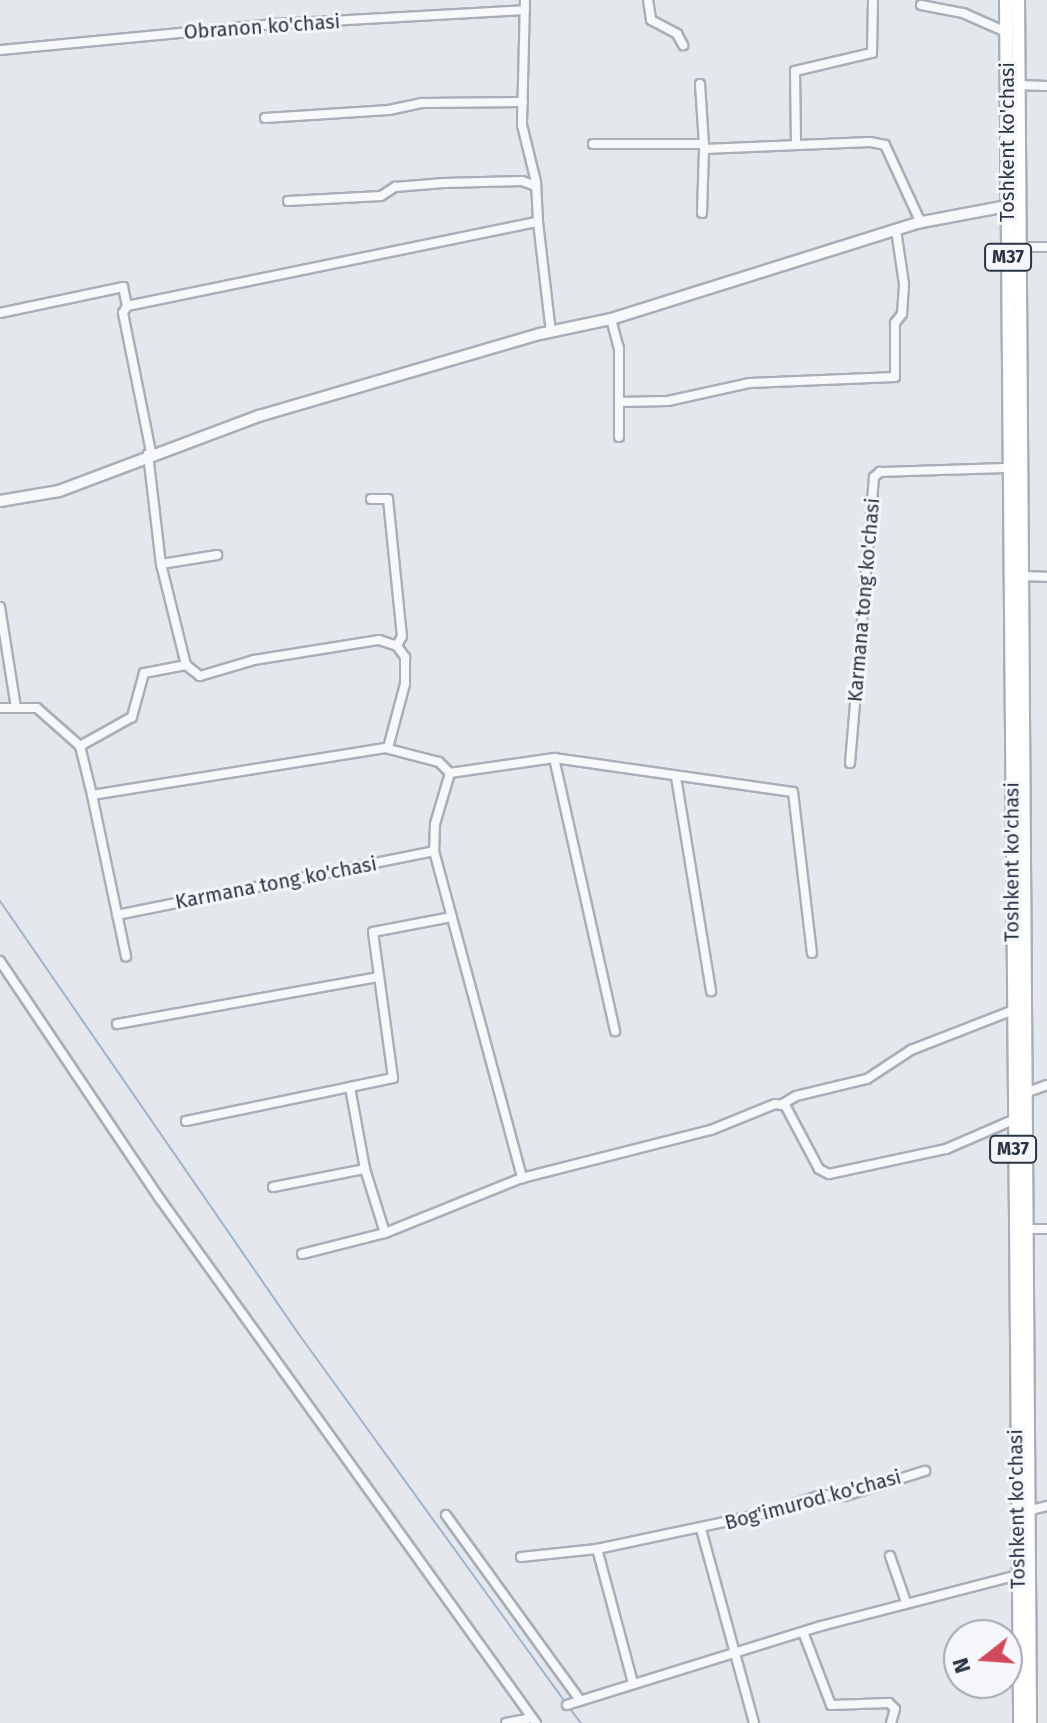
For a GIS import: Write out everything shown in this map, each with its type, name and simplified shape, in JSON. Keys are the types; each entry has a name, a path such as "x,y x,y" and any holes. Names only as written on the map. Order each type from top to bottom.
{"highway":[{"name":"Toshkent ko'chasi","path":"1006,0 1009,468 1016,576 1025,1093 1030,1723"},
{"name":"Toshkent ko'chasi","path":"1018,0 1020,247 1011,1011 1020,1723"}],"street":[{"path":"648,0 651,20 677,34 683,45"},
{"path":"796,143 795,71 872,53 873,0"},
{"name":"Obranon ko'chasi","path":"0,50 525,5 522,125 536,186 551,332"},
{"path":"921,5 963,13 1006,32"},
{"path":"700,84 704,146 702,213"},
{"path":"1018,85 1047,86"},
{"path":"265,118 389,110 422,103 523,102"},
{"path":"593,144 885,145 921,223"},
{"path":"288,201 381,196 395,187 444,183 522,181 536,186"},
{"path":"0,501 59,491 150,453 551,332 611,319 896,230 1007,206"},
{"path":"127,306 538,222"},
{"path":"619,402 668,401 750,383 895,377 895,323 902,314 904,284 896,230"},
{"path":"1020,247 1047,247"},
{"path":"0,313 123,287 127,306 123,313 150,453 161,564 186,665 200,676 254,660 379,640 397,646 405,657 405,684 388,748"},
{"path":"611,319 619,348 619,437"},
{"name":"Karmana tong ko'chasi","path":"850,763 874,477 880,472 1009,468"},
{"path":"371,499 388,499 402,636 397,646"},
{"path":"161,564 217,555"},
{"path":"1016,576 1047,577"},
{"path":"0,607 16,708"},
{"path":"80,746 132,717 144,673 186,665"},
{"path":"0,708 37,708 80,746 126,956"},
{"path":"92,795 388,748 439,762 450,773"},
{"path":"450,773 554,758 793,792 812,953"},
{"path":"554,758 615,1031"},
{"path":"450,773 435,824 434,851 522,1178"},
{"path":"676,777 711,991"},
{"name":"Karmana tong ko'chasi","path":"117,915 434,851"},
{"path":"186,1121 393,1078 373,932 452,917"},
{"path":"0,961 160,1199 534,1720 506,1723"},
{"path":"117,1024 378,977"},
{"path":"302,1254 385,1233 522,1178 711,1130 755,1109 781,1105 796,1096 867,1079 911,1050 1011,1011"},
{"path":"1025,1093 1047,1085"},
{"path":"350,1087 365,1169 385,1233"},
{"path":"781,1105 819,1169 829,1174 946,1149 1013,1120"},
{"path":"273,1187 365,1169"},
{"path":"1025,1229 1047,1229"},
{"name":"Bog'imurod ko'chasi","path":"521,1557 597,1549 701,1529 821,1495 845,1496 925,1471"},
{"path":"1027,1511 1047,1506"},
{"path":"446,1515 580,1700"},
{"name":"Bog'imurod ko'chasi","path":"701,1529 754,1723"},
{"path":"597,1549 633,1683"},
{"path":"890,1556 906,1602"},
{"path":"567,1705 906,1602 1018,1575"},
{"path":"803,1632 831,1705 889,1703 895,1709 891,1723"}],"waterway":[{"path":"0,901 298,1333 566,1703"},
{"path":"570,1709 581,1723"}]}
